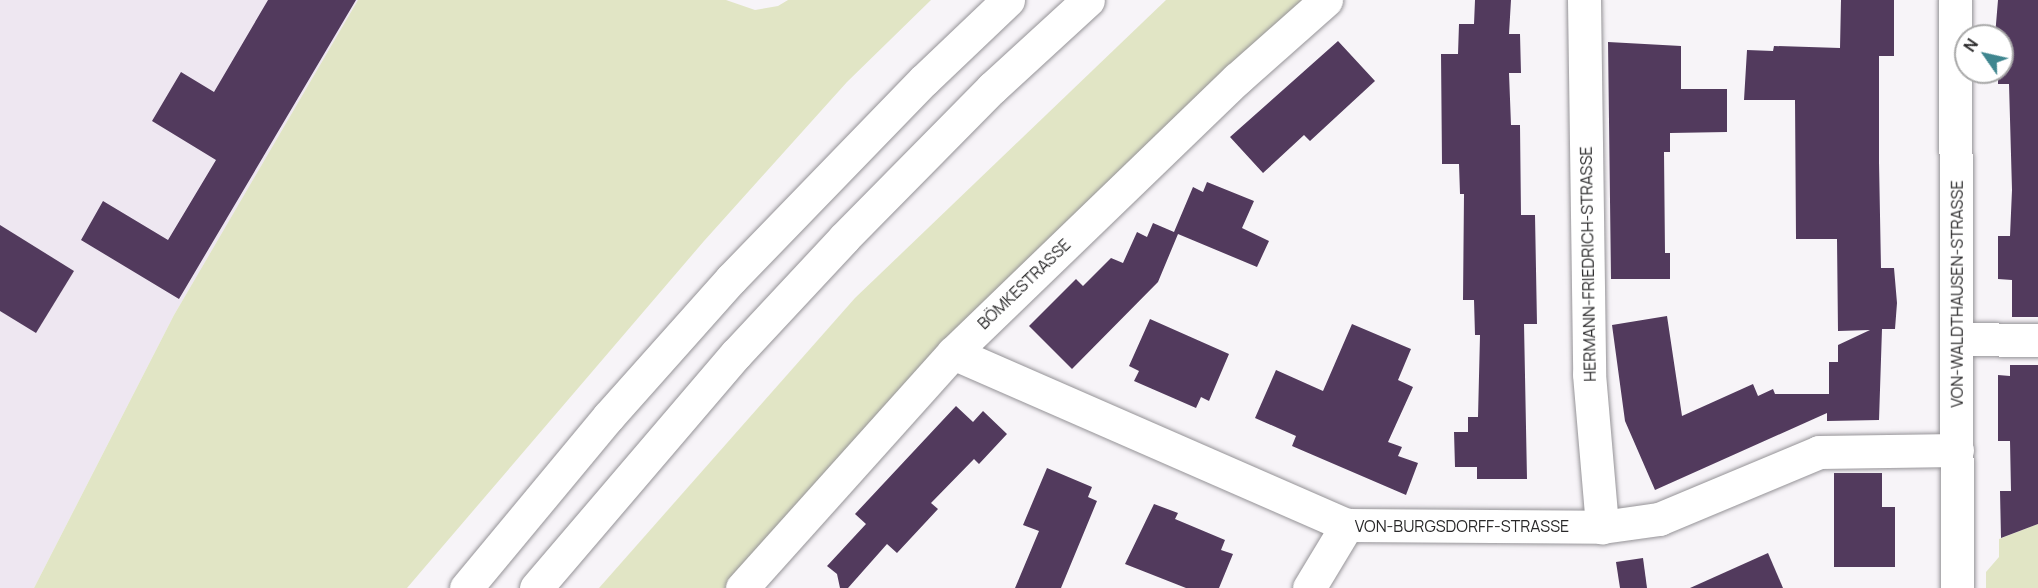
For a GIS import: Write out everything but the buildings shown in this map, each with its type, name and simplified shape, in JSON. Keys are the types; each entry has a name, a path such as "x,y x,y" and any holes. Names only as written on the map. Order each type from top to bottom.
{"main road":[{"path":"466,588 601,426 731,279 924,80 1008,0"},
{"path":"536,588 662,438 836,246 992,88 1088,0"},
{"name":"BÖMKESTRASSE","path":"742,588 952,352 1237,79 1326,0"},
{"name":"HERMANN-FRIEDRICH-STRASSE","path":"1584,0 1589,374 1602,527"},
{"name":"VON-WALDTHAUSEN-STRASSE","path":"1955,0 1957,588"},
{"path":"1957,339 2038,340"},
{"name":"VON-BURGSDORFF-STRASSE","path":"952,352 1347,525 1602,527 1659,519 1819,452 1957,450"},
{"path":"1309,588 1347,525"}],"shaded area":[{"path":"0,0 358,0 174,315 34,588 0,588"}],"green space":[{"path":"358,0 726,0 755,10 778,6 788,0 931,0 847,82 704,241 407,588 34,588 174,315"},
{"path":"1166,0 1310,0 730,588 599,588 855,298"},
{"path":"2038,524 2038,588 1986,588 1986,572 1999,557 1999,539"}]}
